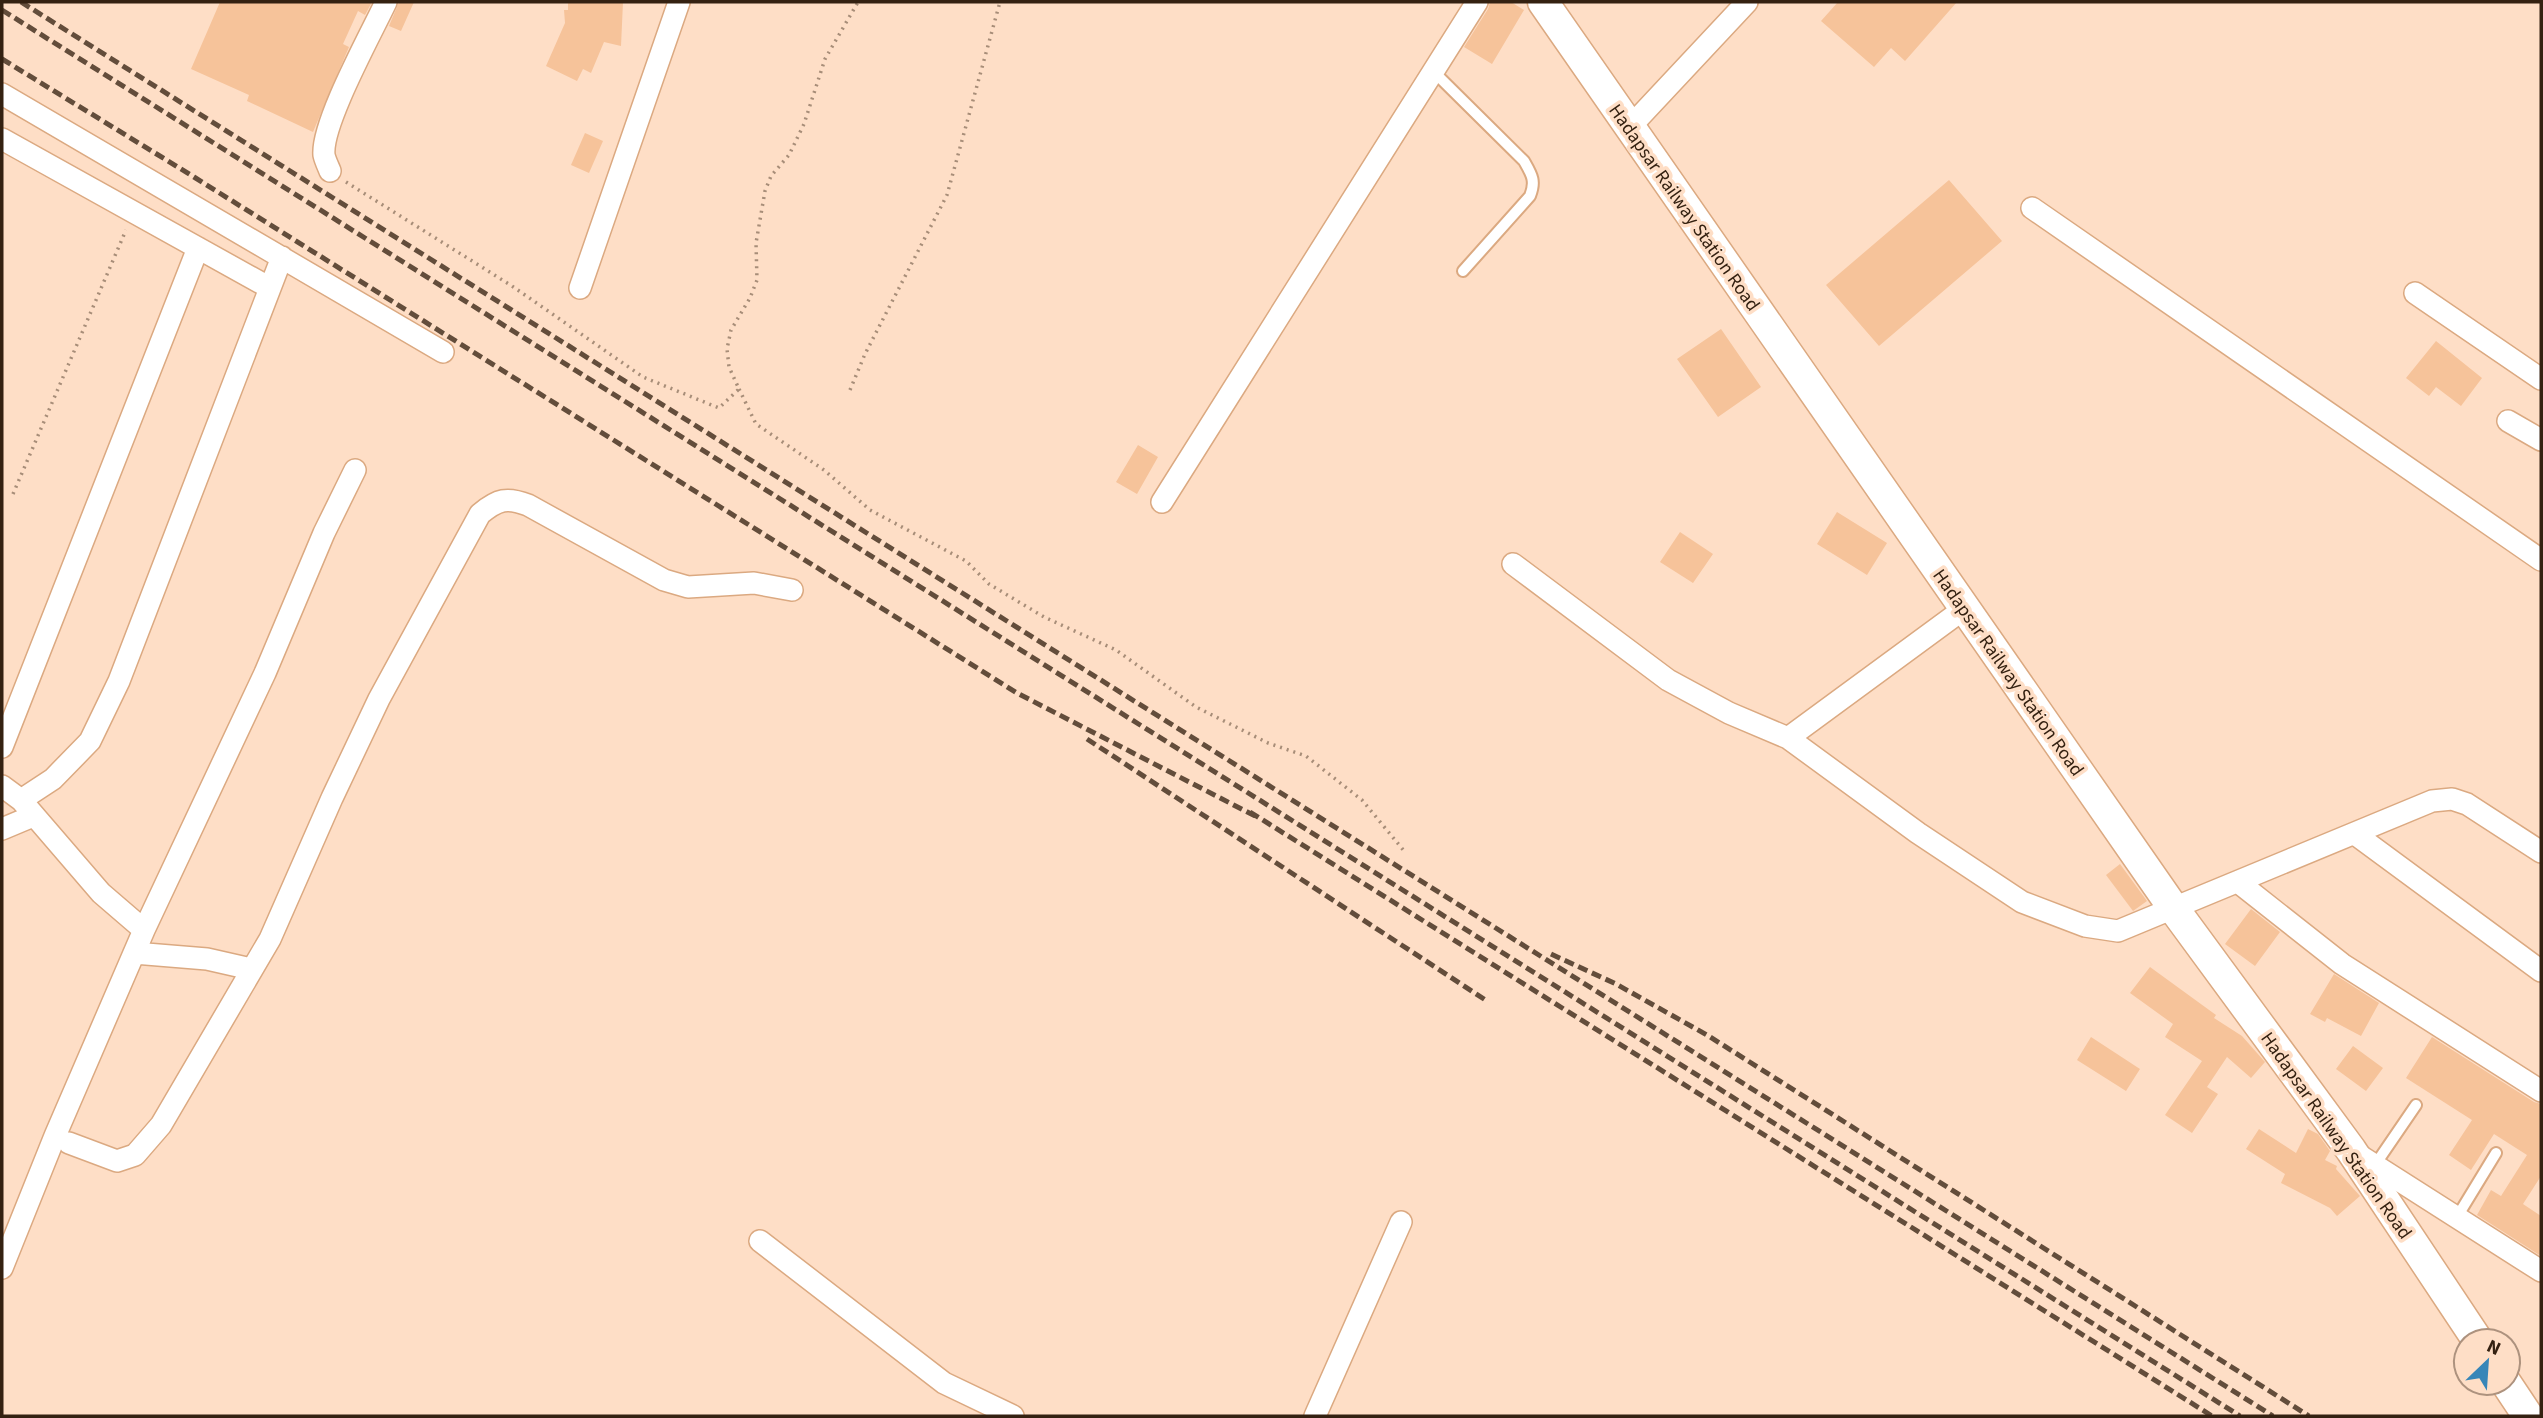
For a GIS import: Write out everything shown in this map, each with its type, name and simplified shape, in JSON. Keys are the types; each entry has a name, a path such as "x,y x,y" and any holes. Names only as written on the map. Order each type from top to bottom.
{"street":[{"path":"330,171 324,156 326,138 338,103 386,2"},
{"path":"580,288 679,2"},
{"path":"1161,502 1477,2"},
{"name":"Hadapsar Railway Station Road","path":"1543,2 2174,909 2363,1157 2469,1327"},
{"path":"1630,127 1747,2"},
{"path":"2,93 443,352"},
{"path":"2,139 270,288"},
{"path":"2032,208 2541,560"},
{"path":"2,747 198,248"},
{"path":"2,828 27,808 90,741 119,681 282,257"},
{"path":"2415,293 2541,379"},
{"path":"2508,421 2541,440"},
{"path":"2,1268 55,1136 144,930 265,673 318,544 355,470"},
{"path":"69,1143 117,1161 135,1155 161,1125 270,939 379,699 480,514 494,502 513,500 528,505 664,580 688,587 754,583 792,590"},
{"path":"1513,564 1668,680 1729,713 1788,738 1918,833 2022,902 2085,926 2118,931 2432,801 2452,799 2468,804 2541,852"},
{"path":"1788,738 1965,608"},
{"path":"2,786 27,808 101,892 144,930"},
{"path":"2355,834 2541,971"},
{"path":"2238,882 2342,964 2541,1091"},
{"path":"134,953 207,959 251,969"},
{"path":"2363,1157 2541,1271"},
{"path":"1315,1416 1401,1222"},
{"path":"760,1241 944,1383 1013,1416"},
{"path":"2515,1397 2528,1416"}],"lane":[{"path":"1433,71 1524,161 1533,176 1534,185 1530,196 1463,271"},
{"path":"2363,1157 2416,1105"},
{"path":"2457,1217 2496,1153"}],"path":[{"path":"858,2 825,59 804,124 789,155 771,176 765,191 756,243 757,280 732,330 727,349 729,367 756,424 824,470 870,510 966,561 989,584 1044,617 1115,650 1196,707 1268,743 1306,756 1362,800 1405,852"},
{"path":"850,390 865,354 947,195 1000,2"},
{"path":"330,171 512,286 643,377 719,408 739,389"},
{"path":"13,494 134,212"}],"building":[{"path":"220,2 372,2 365,15 358,11 343,44 349,47 313,132 247,101 249,95 191,69"},
{"path":"399,2 414,2 401,31 389,26"},
{"path":"568,2 623,2 621,46 604,42 591,73 583,69 577,81 546,66 565,23 564,10 568,10"},
{"path":"1490,2 1511,2 1524,10 1492,64 1464,47"},
{"path":"1838,2 1957,2 1905,61 1891,48 1874,67 1821,21"},
{"path":"585,133 603,141 589,173 571,165"},
{"path":"1949,180 2002,241 1879,346 1826,285"},
{"path":"1721,329 1761,387 1718,417 1677,359"},
{"path":"2436,341 2482,378 2461,406 2436,387 2429,396 2406,378"},
{"path":"1138,445 1158,457 1137,494 1116,482"},
{"path":"1837,512 1887,543 1867,575 1817,544"},
{"path":"1680,532 1713,554 1693,583 1660,562"},
{"path":"2120,864 2147,901 2133,911 2106,875"},
{"path":"2251,909 2280,932 2255,966 2225,944"},
{"path":"2150,967 2216,1015 2214,1018 2242,1036 2265,1062 2251,1078 2227,1057 2207,1087 2218,1094 2192,1133 2165,1115 2202,1061 2165,1037 2173,1024 2130,993"},
{"path":"2334,974 2379,1003 2361,1036 2327,1018 2325,1022 2310,1014"},
{"path":"2091,1037 2140,1069 2126,1091 2077,1060"},
{"path":"2432,1037 2541,1104 2541,1176 2523,1204 2541,1216 2541,1256 2477,1215 2491,1190 2501,1196 2527,1155 2494,1134 2471,1170 2449,1155 2472,1120 2406,1078"},
{"path":"2353,1046 2383,1068 2366,1091 2336,1069"},
{"path":"2259,1129 2296,1153 2308,1129 2318,1134 2330,1151 2325,1160 2337,1166 2336,1169 2360,1196 2337,1216 2330,1208 2281,1183 2285,1174 2246,1149"}],"railway":[{"path":"21,2 2273,1416"},
{"path":"2,10 2240,1416"},
{"path":"2,59 1017,693 1257,817"},
{"path":"1087,739 1487,1001"},
{"path":"1250,812 2212,1416"},
{"path":"1551,954 1616,984 1707,1035 2309,1416"}]}
